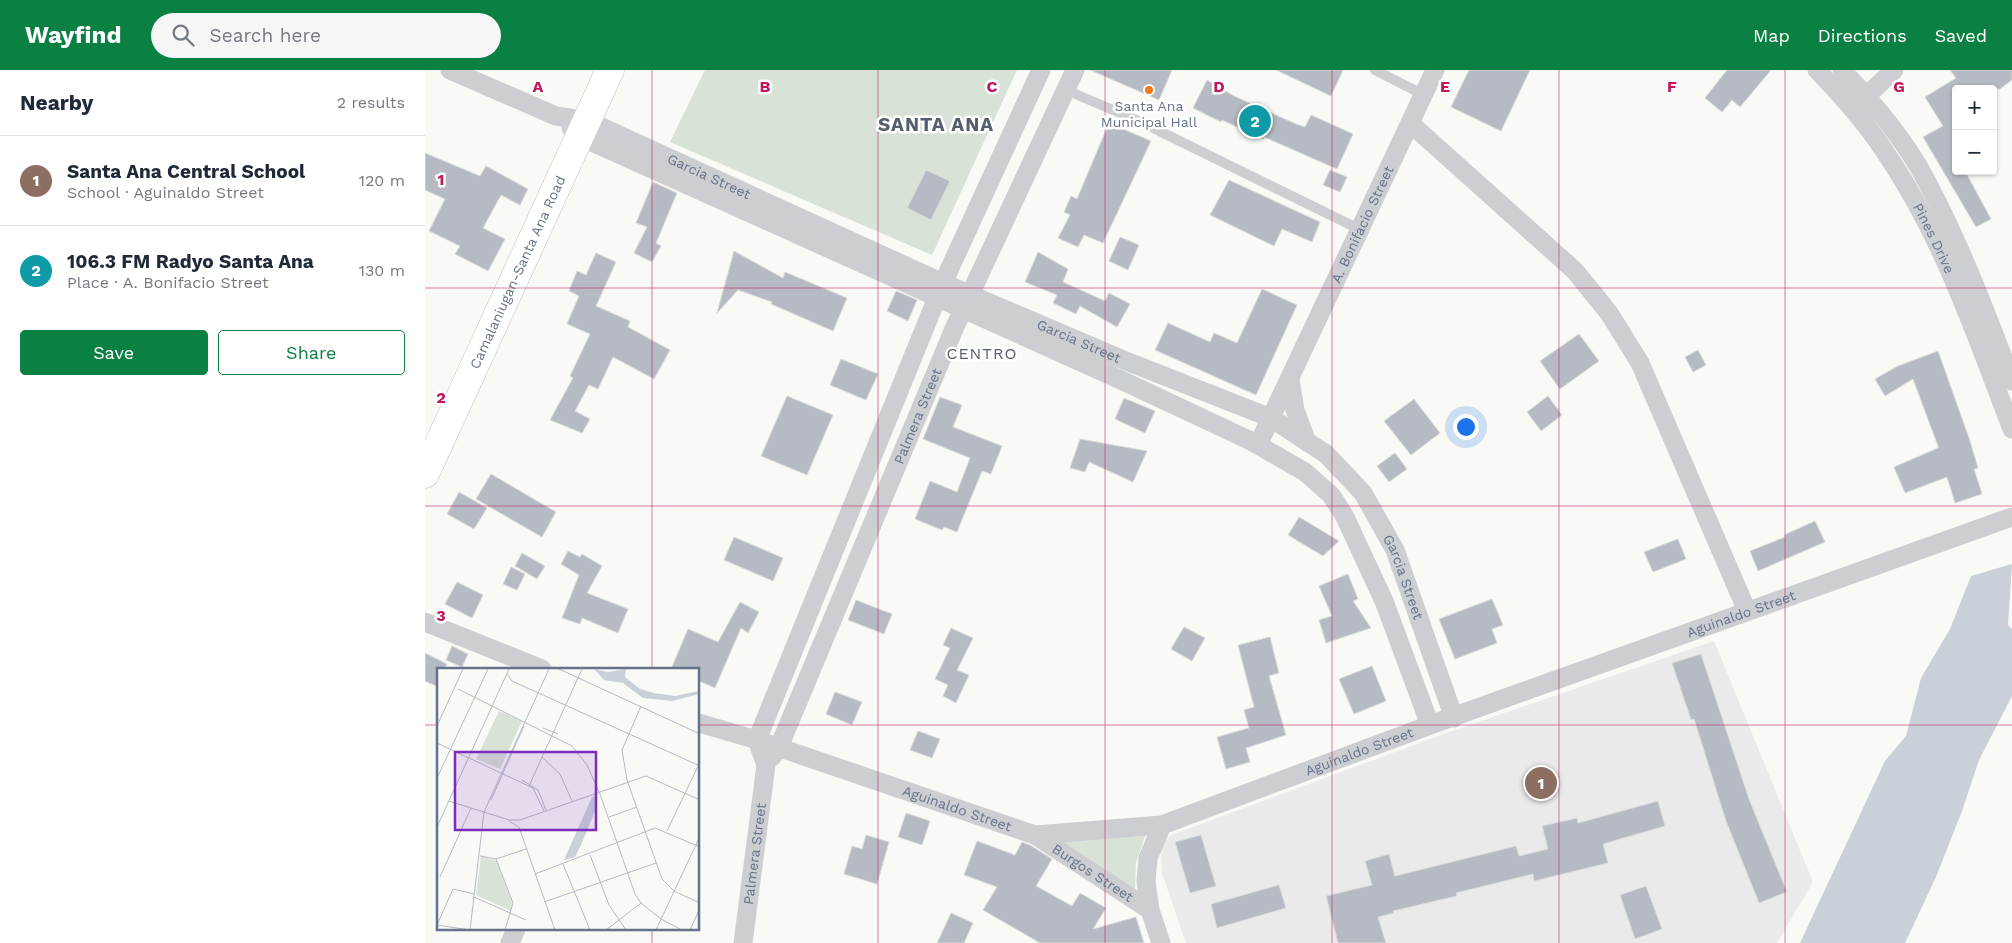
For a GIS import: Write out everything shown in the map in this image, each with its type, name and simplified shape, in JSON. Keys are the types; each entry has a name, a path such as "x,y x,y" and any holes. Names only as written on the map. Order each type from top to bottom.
{"main road":[{"name":"Camalaniugan-Santa Ana Road","path":"425,474 610,70"}],"street":[{"name":"Garcia Street","path":"450,70 584,128 968,302 1271,418 1326,454 1363,493 1395,550 1455,718"},
{"name":"Palmera Street","path":"743,943 766,765 757,740 940,290 1041,70"},
{"name":"Palmera Street","path":"766,765 779,747 937,370 1075,70"},
{"name":"A. Bonifacio Street","path":"1258,445 1435,70"},
{"name":"Pines Drive","path":"1817,70 1853,109 1883,149 1919,208 1944,258 2012,428"},
{"name":"Pines Drive","path":"1842,70 1866,95 1898,136 1927,180 1975,283 2012,381"},
{"path":"1853,109 1893,70"},
{"path":"1411,124 1575,272 1609,313 1640,363 1747,611"},
{"name":"Garcia Street","path":"968,302 1258,445 1305,472 1331,495 1344,515 1384,601 1429,725"},
{"path":"1290,379 1295,410 1307,442"},
{"name":"Aguinaldo Street","path":"700,723 779,747 1035,835 1162,825 1429,725 1455,718 1747,611 2012,517"},
{"path":"426,621 540,668"},
{"name":"Burgos Street","path":"1161,943 1150,910 1146,881 1148,858 1162,825"},
{"name":"Burgos Street","path":"1035,835 1150,910"},
{"path":"510,943 515,930"}],"lane":[{"path":"1375,70 1424,95"},
{"path":"1066,90 1141,122 1361,230"}],"shaded area":[{"path":"705,70 1017,70 932,255 670,142"},
{"path":"2012,564 2008,625 2012,629 2012,696 1979,760 1962,811 1936,877 1905,943 1800,943 1885,761 1906,736 1921,678 1950,629 1971,576"},
{"path":"1714,641 1813,882 1777,943 1186,943 1162,873 1161,845 1171,835 1449,732"},
{"path":"1145,836 1136,863 1135,889 1054,839"}],"building":[{"name":"Santa Ana Municipal Hall","path":"1090,70 1172,70 1159,100"},
{"path":"1276,70 1343,70 1331,96"},
{"path":"1469,70 1530,70 1501,131 1451,107"},
{"path":"1727,70 1771,70 1740,107 1732,100 1722,112 1705,98"},
{"path":"1950,70 2012,70 2012,80 2000,89 1997,89 1997,85 1952,85 1952,175 1967,175 1991,219 1976,227 1923,137 1943,126 1925,97 1956,78"},
{"path":"1207,80 1234,96 1296,124 1305,127 1311,115 1353,134 1337,169 1264,137 1263,139 1222,120 1221,122 1193,108"},
{"path":"1109,123 1151,141 1103,243 1084,235 1078,247 1058,238 1070,215 1064,212 1071,196 1077,199"},
{"path":"425,153 480,176 486,166 528,189 520,205 501,195 483,228 505,239 488,271 455,254 460,246 429,231 445,199 425,190"},
{"path":"926,170 950,181 931,220 907,208"},
{"path":"1330,170 1347,177 1340,192 1323,185"},
{"path":"1229,180 1320,222 1312,242 1282,229 1274,246 1210,215"},
{"path":"653,182 677,193 656,243 661,246 652,262 634,253 647,227 636,223"},
{"path":"1120,237 1139,245 1128,270 1109,261"},
{"path":"734,251 783,278 785,272 847,298 833,331 771,304 772,302 738,290 717,313"},
{"path":"1038,252 1068,269 1063,282 1105,301 1109,293 1130,304 1117,327 1080,306 1076,314 1053,303 1057,295 1025,282"},
{"path":"596,253 616,262 596,306 630,321 628,327 670,350 654,379 613,357 598,389 589,385 575,411 590,419 582,433 550,420 573,378 570,376 590,334 567,324 579,296 569,291 577,271 586,275"},
{"path":"1262,289 1297,305 1256,395 1155,350 1168,323 1210,342 1214,333 1237,343"},
{"path":"896,291 917,300 908,321 887,311"},
{"path":"1579,334 1599,361 1560,389 1540,361"},
{"path":"1698,350 1706,365 1693,372 1685,357"},
{"path":"1938,351 1969,438 1978,468 1974,469 1982,494 1955,503 1947,477 1905,493 1894,467 1938,448 1938,446 1913,379 1885,396 1875,379 1898,366"},
{"path":"841,359 878,374 866,400 830,385"},
{"path":"787,396 833,415 807,475 761,456"},
{"path":"1548,396 1562,415 1541,431 1527,412"},
{"path":"940,397 962,405 953,427 1002,446 991,474 982,471 957,532 944,527 942,530 915,519 930,481 957,492 970,458 923,439"},
{"path":"1124,398 1155,411 1145,433 1115,419"},
{"path":"1414,399 1440,433 1411,455 1384,421"},
{"path":"1080,439 1147,451 1133,482 1089,462 1085,472 1070,468"},
{"path":"1395,453 1407,469 1389,482 1377,466"},
{"path":"491,474 556,512 542,537 476,499"},
{"path":"459,492 487,508 474,529 447,514"},
{"path":"1299,517 1339,541 1323,556 1288,535"},
{"path":"1815,521 1825,542 1758,571 1750,551 1785,537 1784,535"},
{"path":"734,537 783,558 773,581 724,560"},
{"path":"1678,539 1686,559 1653,572 1644,552"},
{"path":"568,551 580,557 582,554 602,566 587,593 628,609 618,633 582,618 580,624 562,618 579,575 561,564"},
{"path":"522,553 545,566 537,579 515,566"},
{"path":"511,567 525,574 517,590 503,584"},
{"path":"1348,574 1358,599 1353,601 1371,628 1326,643 1319,620 1332,616 1319,586"},
{"path":"457,582 483,595 472,618 445,604"},
{"path":"1492,599 1503,625 1492,629 1497,643 1455,659 1439,619"},
{"path":"856,600 892,614 884,634 848,620"},
{"path":"740,602 759,612 748,633 741,628 715,688 700,681 700,668 671,668 688,629 718,642"},
{"path":"1184,627 1205,638 1192,661 1171,649"},
{"path":"951,628 973,638 957,670 969,675 956,703 943,696 948,685 935,679 950,648 943,645"},
{"path":"1270,637 1279,673 1269,676 1286,735 1246,748 1250,762 1226,769 1217,737 1249,728 1244,710 1254,707 1238,645"},
{"path":"452,646 468,654 462,667 446,660"},
{"path":"425,653 447,664 445,668 437,668 436,686 425,681"},
{"path":"1701,654 1749,799 1787,892 1759,903 1726,821 1694,719 1691,720 1672,663"},
{"path":"1372,666 1386,701 1354,714 1339,679"},
{"path":"835,692 862,702 852,725 826,714"},
{"path":"918,731 940,739 932,758 910,750"},
{"path":"1658,801 1665,826 1603,844 1608,863 1534,881 1533,874 1456,893 1457,896 1393,911 1394,913 1378,917 1386,943 1338,943 1326,896 1372,885 1365,861 1389,854 1395,876 1516,846 1519,856 1548,849 1542,826 1577,818 1578,823"},
{"path":"906,813 930,821 922,845 898,837"},
{"path":"866,835 889,842 877,884 844,874 852,846 862,849"},
{"path":"1201,835 1216,886 1190,893 1175,842"},
{"path":"977,841 1015,855 1022,842 1030,845 1052,859 1036,886 1072,906 1080,893 1106,908 1093,929 1136,917 1144,943 1040,943 983,910 997,887 964,875"},
{"path":"1279,885 1286,908 1217,928 1211,904"},
{"path":"1646,886 1662,929 1635,939 1620,895"},
{"path":"951,913 973,923 964,943 937,943"}],"place":[{"name":"Santa Ana Municipal Hall","path":"1149,90"},
{"name":"106.3 FM Radyo Santa Ana","path":"1255,121"},
{"name":"Santa Ana Central School","path":"1541,783"}],"district":[{"name":"SANTA ANA","path":"936,124"},
{"name":"CENTRO","path":"982,353"}]}
